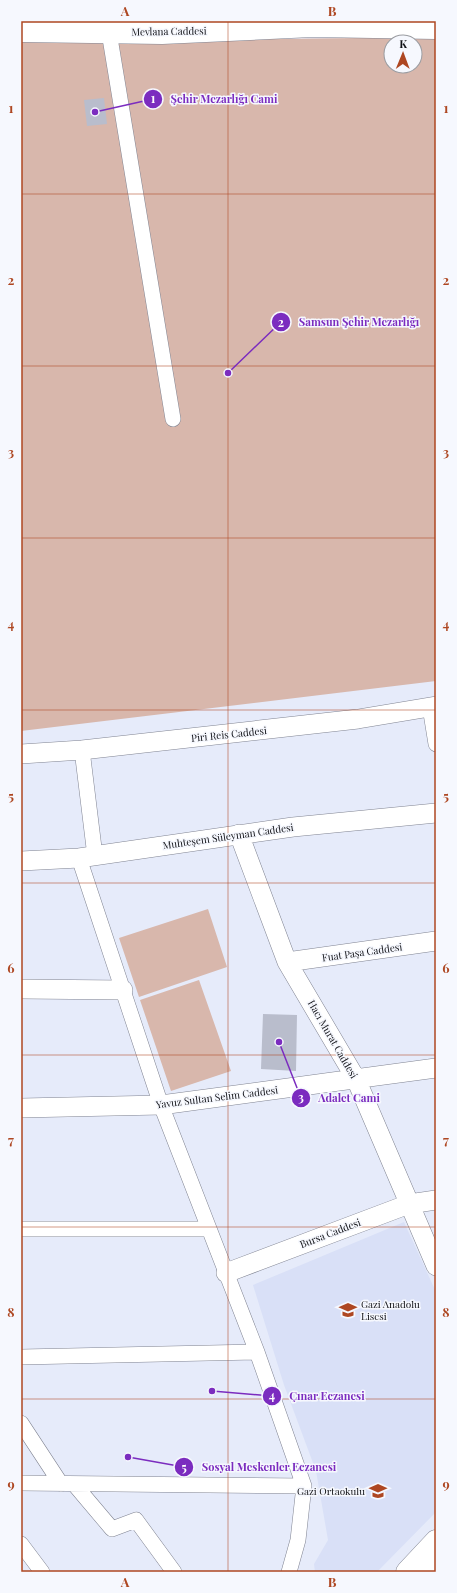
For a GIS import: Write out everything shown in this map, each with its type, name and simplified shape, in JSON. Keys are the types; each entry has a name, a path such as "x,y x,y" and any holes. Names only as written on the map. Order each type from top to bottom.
{"main road":[{"name":"Mevlana Caddesi","path":"21,31 109,32 164,27 312,24 373,24 436,28"},
{"path":"407,1572 436,1541"},
{"path":"431,1572 436,1566"}],"street":[{"path":"109,32 173,419"},
{"path":"433,706 436,744"},
{"name":"Piri Reis Caddesi","path":"21,754 82,750 358,719 433,706"},
{"path":"82,750 87,857 123,990 161,1105 257,1352 304,1486 298,1540 289,1572"},
{"name":"Muhteşem Süleyman Caddesi","path":"21,861 87,857 293,826 436,813"},
{"name":"Hacı Murat Caddesi","path":"239,834 287,962 356,1079 436,1266"},
{"name":"Fuat Paşa Caddesi","path":"287,962 436,941"},
{"path":"21,990 123,990"},
{"name":"Yavuz Sultan Selim Caddesi","path":"21,1108 161,1105 436,1068"},
{"name":"Bursa Caddesi","path":"226,1273 409,1204 436,1200"},
{"path":"21,1229 208,1229"},
{"path":"21,1357 257,1352"},
{"path":"21,1423 68,1484 112,1529 136,1520 174,1572"},
{"path":"21,1483 304,1486"},
{"path":"22,1547 42,1572"}],"shaded area":[{"path":"423,37 436,37 436,681 21,731 21,42 383,38 383,74 423,74"},
{"path":"208,909 227,967 139,997 119,938"},
{"path":"199,980 231,1071 171,1091 140,1000"},
{"path":"404,1222 436,1292 436,1512 377,1572 315,1572 314,1564 328,1540 316,1471 284,1385 253,1285"}],"building":[{"path":"104,98 107,124 87,126 84,100"},
{"path":"263,1014 297,1015 296,1071 261,1069"}],"place":[{"name":"Şehir Mezarlığı Cami","path":"95,112"},
{"name":"Samsun Şehir Mezarlığı","path":"228,373"},
{"name":"Adalet Cami","path":"279,1042"},
{"name":"Gazi Anadolu Lisesi","path":"348,1310"},
{"name":"Çınar Eczanesi","path":"212,1391"},
{"name":"Sosyal Meskenler Eczanesi","path":"128,1457"},
{"name":"Gazi Ortaokulu","path":"378,1491"}]}
